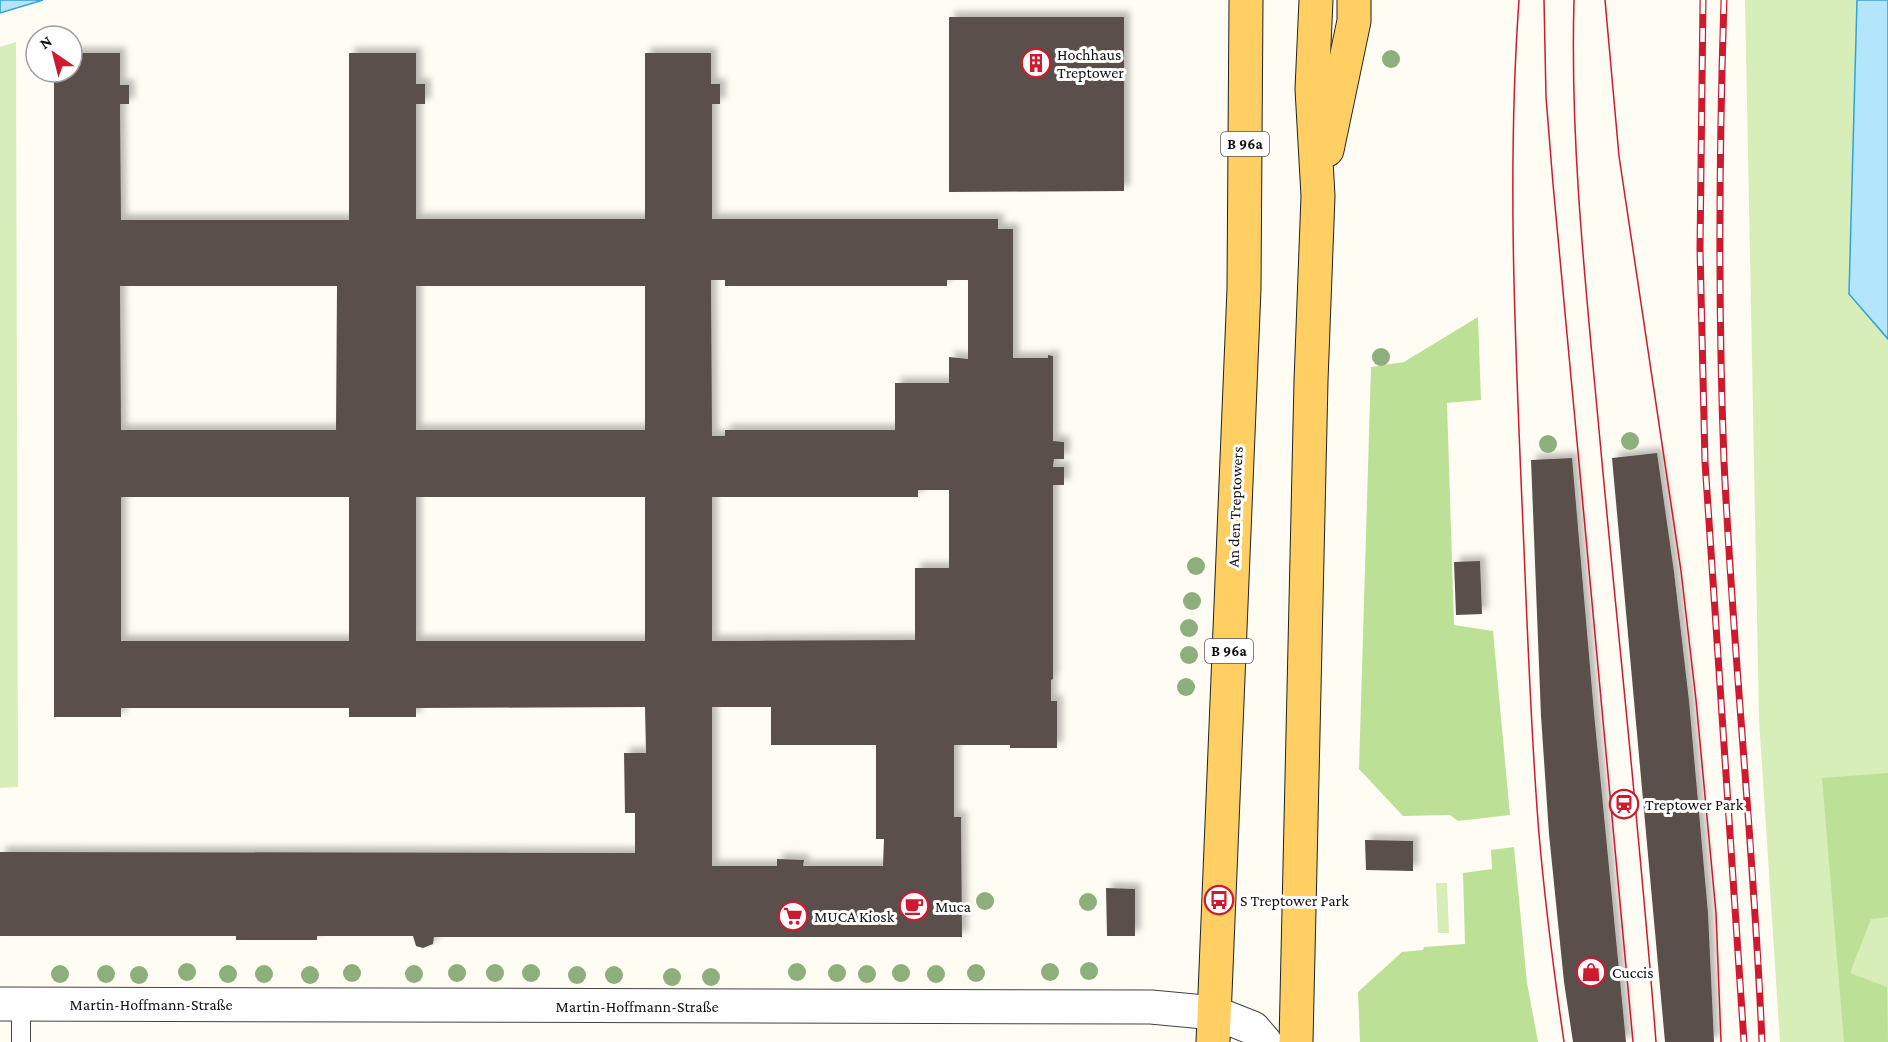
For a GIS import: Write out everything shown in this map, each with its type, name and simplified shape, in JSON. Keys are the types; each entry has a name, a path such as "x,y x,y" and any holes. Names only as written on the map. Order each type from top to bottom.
{"main road":[{"name":"An den Treptowers","path":"1214,1028 1244,289 1246,0"},
{"path":"1318,196 1354,10"},
{"path":"1296,1042 1311,381 1318,196 1312,89 1316,11"}],"street":[{"name":"Martin-Hoffmann-Straße","path":"10,1004 1126,1007 1214,1028 1253,1028 1265,1042"}],"lane":[{"path":"10,1004 21,1042"}],"green space":[{"name":"Treptower Park","path":"1745,0 1857,0 1849,294 1888,339 1888,1042 1780,1042 1759,720"},
{"path":"16,42 18,787 0,788 0,47"},
{"path":"1478,317 1481,400 1447,403 1454,625 1493,631 1510,815 1458,821 1450,815 1403,816 1359,769 1371,367 1404,362"},
{"path":"1888,773 1888,917 1871,919 1850,973 1887,987 1888,1042 1844,1042 1822,778"},
{"path":"1514,847 1527,983 1538,1042 1360,1042 1358,992 1402,952 1423,950 1424,947 1465,944 1463,873 1492,869 1491,850"},
{"path":"1436,883 1447,883 1449,933 1438,933"}],"water":[{"path":"0,0 43,0 0,13"},
{"path":"1857,0 1888,0 1888,339 1849,294"}],"building":[{"name":"Hochhaus Treptower","path":"949,17 1124,17 1124,191 949,192"},
{"path":"84,53 120,53 120,85 129,85 129,104 120,104 121,220 349,220 349,53 416,53 416,84 425,84 425,104 416,104 416,219 645,219 645,53 711,53 711,84 720,84 720,104 712,104 712,219 998,219 998,229 1013,229 1013,358 1053,356 1053,441 1064,442 1064,459 1054,459 1053,467 1064,467 1064,485 1053,485 1051,701 1057,701 1057,748 954,745 954,817 961,817 962,937 434,937 433,944 423,948 416,946 413,936 317,936 317,940 236,940 236,936 0,936 0,852 635,853 635,813 625,813 624,753 646,753 645,707 416,708 416,717 349,717 349,708 121,708 121,717 54,717 54,84 84,84","holes":["711,280 725,280 725,286 947,286 947,280 968,280 968,359 949,357 949,383 895,383 895,430 725,430 725,436 712,436","120,286 337,286 336,430 121,430","416,286 645,286 645,430 416,430","918,490 949,490 949,568 915,568 915,640 712,641 712,497 918,497","121,497 349,497 349,641 121,641","416,497 645,497 645,641 416,641","712,707 771,707 771,745 876,745 876,839 884,839 883,866 803,866 804,860 777,859 777,866 712,866"]},
{"path":"1657,453 1689,701 1708,913 1714,1042 1665,1042 1612,458"},
{"path":"1572,458 1626,1042 1573,1042 1564,982 1549,834 1541,716 1531,460"},
{"path":"1480,561 1482,614 1456,615 1454,562"},
{"path":"1365,840 1413,841 1413,871 1366,870"},
{"path":"1106,888 1135,889 1135,936 1107,936"}],"tram line":[{"path":"1519,0 1513,126 1513,252 1527,627 1539,834 1564,1042"},
{"path":"1544,0 1546,97 1553,184 1633,1042"},
{"path":"1574,0 1574,105 1584,262 1656,1042"},
{"path":"1605,0 1619,156 1681,571 1696,700 1716,913 1721,1042"}],"railway":[{"path":"1703,0 1700,249 1705,462 1744,1042"},
{"path":"1724,0 1720,231 1724,461 1762,1042"}],"place":[{"name":"Hochhaus Treptower","path":"1036,63"},
{"name":"Treptower Park","path":"1624,804"},
{"name":"S Treptower Park","path":"1219,900"},
{"name":"Muca","path":"914,906"},
{"name":"MUCA Kiosk","path":"793,916"},
{"name":"Cuccis","path":"1591,972"}]}
